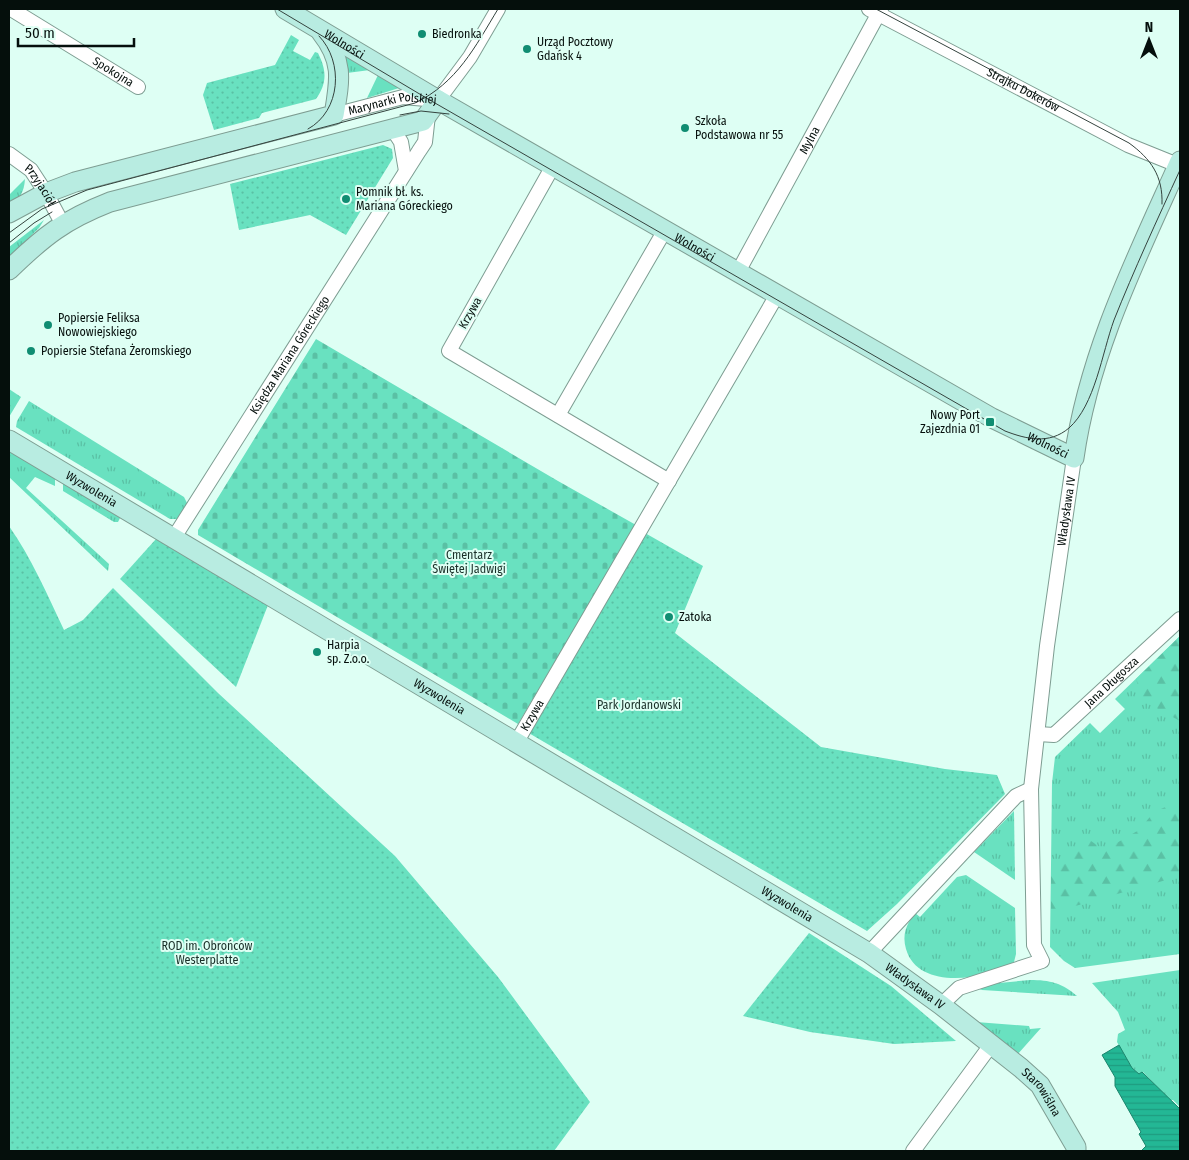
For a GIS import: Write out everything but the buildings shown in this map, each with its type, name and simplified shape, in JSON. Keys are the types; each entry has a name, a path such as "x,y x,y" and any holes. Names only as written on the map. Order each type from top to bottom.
{"street":[{"name":"Spokojna","path":"10,9 138,87"},
{"name":"Wolności","path":"285,9 319,29 433,107 553,166 992,418 1074,458"},
{"path":"433,107 470,57 498,9"},
{"name":"Strajku Dokerów","path":"876,10 1128,145 1180,164"},
{"name":"Mylna","path":"738,272 876,10"},
{"name":"Wolności","path":"319,29 340,68 341,79 334,115"},
{"name":"Marynarki Polskiej","path":"9,213 46,193 75,182 402,97 433,107 423,121 110,202 62,223 9,270"},
{"name":"Księdza Mariana Góreckiego","path":"174,539 425,142 433,107"},
{"path":"392,128 401,142 406,171"},
{"name":"Przyjaciół","path":"9,154 31,170 62,223"},
{"name":"Władysława IV","path":"1031,789 1016,796 869,953 941,1005 959,988 1042,961 1034,945 1031,789 1047,646 1080,418 1100,344 1180,164"},
{"name":"Krzywa","path":"553,166 448,351 669,481"},
{"path":"558,415 665,230"},
{"name":"Krzywa","path":"516,742 777,295"},
{"name":"Wyzwolenia","path":"9,440 869,953"},
{"name":"Jana Długosza","path":"1038,734 1054,735 1180,619"},
{"name":"Starowiślna","path":"941,1005 1040,1085 1076,1147 1076,1151"},
{"path":"913,1151 991,1045"}],"green space":[{"path":"291,35 299,40 293,51 310,60 315,52 318,53 321,59 324,82 316,99 262,113 259,118 214,130 203,95 207,83 275,65"},
{"path":"345,56 347,56 370,70 347,73"},
{"path":"378,75 399,88 367,98"},
{"path":"383,145 392,149 393,158 346,235 310,215 239,230 230,184"},
{"path":"25,179 21,195 9,206 9,195"},
{"path":"44,220 39,228 9,257 9,247"},
{"name":"Cmentarz Świętej Jadwigi","path":"316,339 636,525 518,724 198,535 198,530"},
{"path":"9,389 21,397 9,417"},
{"path":"29,401 184,497 187,503 177,519 170,519 16,427 17,421"},
{"path":"9,450 55,477 55,486 35,477 26,488 109,564 108,571 9,477"},
{"path":"63,482 121,516 118,522 114,522 63,491"},
{"name":"ROD im. Obrońców Westerplatte","path":"9,526 32,564 64,630 83,620 113,588 218,693 395,856 498,977 590,1102 554,1151 9,1151"},
{"name":"Park Jordanowski","path":"645,533 703,566 675,633 821,747 945,769 997,775 1005,794 897,904 867,931 527,732"},
{"path":"156,539 268,605 236,687 120,579"},
{"path":"1180,636 1180,954 1075,968 1064,961 1050,947 1052,783 1055,757 1090,723 1100,733 1125,709 1115,699"},
{"path":"1180,636 1180,721 1142,700 1136,679"},
{"path":"1179,801 1180,876 1051,913 1051,868 1071,861 1087,838 1102,849 1108,848 1139,830 1154,812"},
{"path":"1014,811 1015,880 974,852"},
{"path":"966,875 1015,908 1016,954 1014,962 1002,968 971,977 954,978 938,976 924,971 913,962 906,949 904,939 906,930 915,913 920,917 957,877"},
{"path":"809,933 891,986 956,1041 894,1044 810,1032 743,1016"},
{"path":"1180,970 1180,1107 1173,1100 1169,1100 1143,1072 1139,1074 1132,1068 1117,1042 1118,1034 1125,1030 1118,1012 1092,983"},
{"path":"1030,980 1055,983 1077,996 982,990 977,988 999,983"},
{"path":"976,1022 1029,1026 1030,1029 1041,1028 1017,1055"}],"shaded area":[{"path":"1119,1045 1132,1068 1139,1074 1142,1072 1180,1109 1180,1151 1141,1151 1146,1146 1139,1134 1141,1132 1115,1086 1115,1077 1102,1055"}],"tram line":[{"path":"277,9 428,99 1005,431 1029,438 1045,439 1054,437 1069,428 1085,406 1097,378 1114,320 1180,170"},
{"path":"9,233 42,209 87,190 415,103 430,95 464,63 498,9"},
{"path":"876,9 1129,143 1144,155 1154,169 1160,185 1162,204"},
{"path":"308,129 319,121 327,111 333,99 335,85 332,59 327,47 319,36"},
{"path":"400,115 421,111 449,114"},
{"path":"9,243 34,223 52,212"}],"place":[{"name":"Biedronka","path":"422,34"},
{"name":"Urząd Pocztowy Gdańsk 4","path":"527,49"},
{"name":"Szkoła Podstawowa nr 55","path":"685,128"},
{"name":"Pomnik bł. ks. Mariana Góreckiego","path":"346,199"},
{"name":"Popiersie Feliksa Nowowiejskiego","path":"48,325"},
{"name":"Popiersie Stefana Żeromskiego","path":"31,351"},
{"name":"Nowy Port Zajezdnia 01","path":"990,422"},
{"name":"Zatoka","path":"669,617"},
{"name":"Harpia sp. Z.o.o.","path":"317,652"}]}
